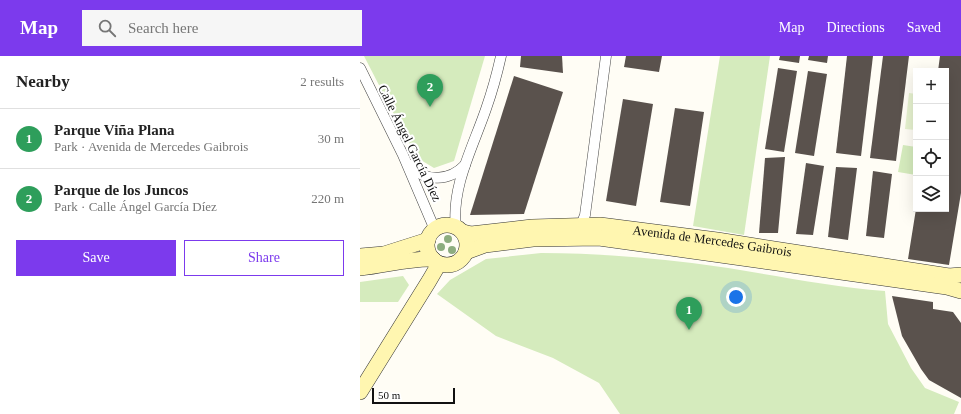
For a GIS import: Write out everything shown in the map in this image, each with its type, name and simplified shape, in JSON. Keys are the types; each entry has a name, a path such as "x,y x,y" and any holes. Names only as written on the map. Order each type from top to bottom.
{"street":[{"path":"459,230 455,204 465,165 486,109 502,56"},
{"path":"581,225 585,215 606,56"},
{"name":"Calle Ángel García Díez","path":"360,68 403,155 432,235"},
{"path":"403,155 416,172 432,178 445,178 456,174 465,165"},
{"path":"360,256 384,254 432,235 448,225 459,230 466,238 466,252 461,259 439,262 422,259 386,266 360,268"},
{"name":"Avenida de Mercedes Gaibrois","path":"459,230 472,234 532,226 600,225 717,240 949,276 961,275"},
{"path":"432,235 428,250 439,262"},
{"name":"Avenida de Mercedes Gaibrois","path":"466,252 485,245 533,239 599,238 947,287 961,291"},
{"path":"360,392 426,287 439,262"}],"green space":[{"path":"364,56 485,56 454,161 434,168 416,157"},
{"path":"720,56 770,56 744,235 693,226"},
{"path":"909,93 913,94 913,130 905,129"},
{"path":"903,145 913,147 913,174 898,172"},
{"path":"541,253 635,257 673,261 716,266 837,286 885,291 888,324 911,368 925,388 959,402 954,414 620,414 599,383 553,358 496,336 437,294 450,280 486,259"},
{"path":"403,276 409,285 398,302 360,302 360,282"}],"building":[{"path":"521,56 562,56 563,73 520,67"},
{"path":"626,56 662,56 659,72 624,67"},
{"path":"780,56 800,56 799,63 779,60"},
{"path":"809,56 828,56 827,63 808,60"},
{"path":"847,56 873,56 861,156 836,153"},
{"path":"883,56 909,56 896,161 870,158"},
{"path":"940,56 961,56 961,193 949,265 908,259 916,212 949,212 949,68 938,68"},
{"path":"778,68 797,71 784,152 765,149"},
{"path":"808,71 827,74 814,156 795,153"},
{"path":"514,76 563,92 524,214 470,215"},
{"path":"623,99 653,104 636,206 606,201"},
{"path":"675,108 704,112 690,206 660,202"},
{"path":"785,157 778,233 759,233 765,158"},
{"path":"806,163 824,166 813,235 796,234"},
{"path":"836,167 857,168 848,240 828,237"},
{"path":"873,171 892,174 884,238 866,236"},
{"path":"892,296 933,302 933,309 953,312 961,323 961,398 929,380 921,369 902,336"}],"place":[{"name":"Parque de los Juncos","path":"430,107"},
{"name":"Parque Viña Plana","path":"689,330"}]}
